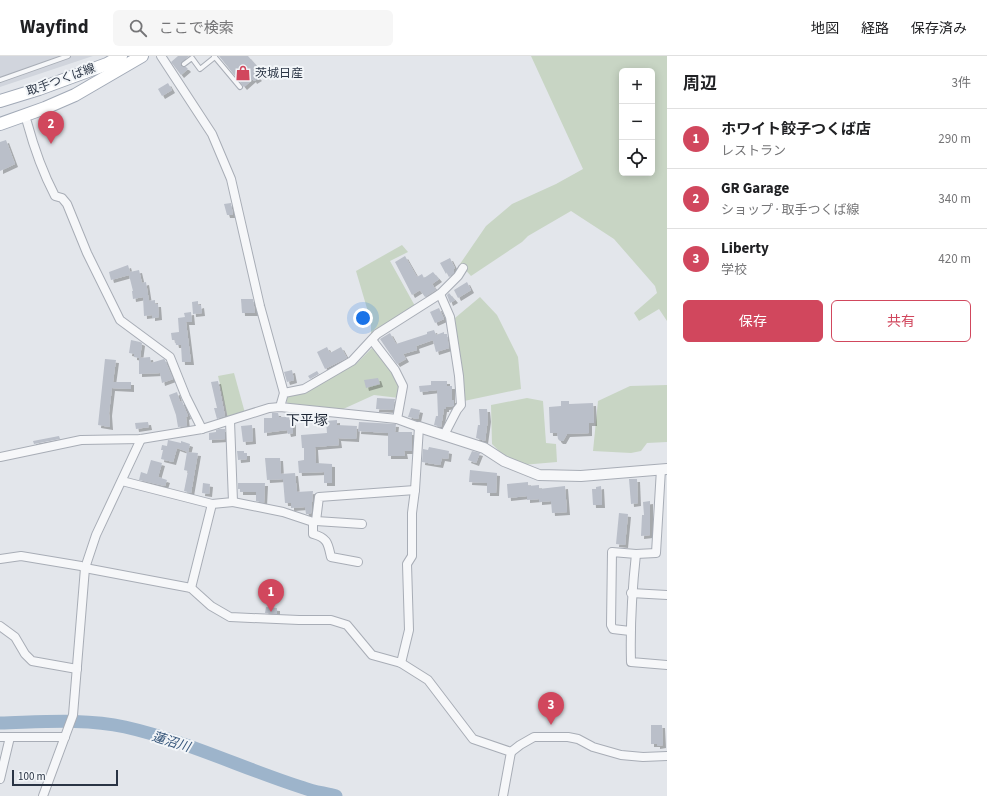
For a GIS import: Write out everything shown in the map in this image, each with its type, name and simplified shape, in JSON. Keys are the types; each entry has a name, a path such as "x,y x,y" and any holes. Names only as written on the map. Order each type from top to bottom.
{"main road":[{"name":"取手つくば線","path":"0,101 39,89 100,66 121,56"},
{"name":"取手つくば線","path":"0,124 45,108 75,95 142,56"}],"street":[{"path":"161,56 212,134 231,180 260,306 284,394 280,406"},
{"path":"27,122 44,176 55,196 62,198 67,204 87,253 120,320 170,358 186,397 202,429"},
{"path":"284,394 304,389 352,361 378,334 440,294 458,276 463,268"},
{"path":"440,294 450,317 459,376 461,405 453,416 444,436"},
{"path":"372,340 395,370 403,386 396,419"},
{"path":"0,457 81,440 141,439 202,429 280,406 396,419 484,448 504,461 539,475 581,476 664,469 656,554 612,552 611,624 613,629 630,631"},
{"path":"230,421 232,502"},
{"path":"401,663 409,630 407,564 412,556 412,513 419,427"},
{"path":"43,796 73,715 85,568 96,535 141,439"},
{"path":"122,481 212,504 232,502 283,512 315,521 362,524"},
{"path":"358,562 331,557 329,544 326,540 313,534 318,497 415,490"},
{"path":"191,588 212,504"},
{"path":"636,554 631,593 631,662 667,665"},
{"path":"0,559 21,556 81,566 191,588 211,606 230,617 331,620 347,625 372,655 401,663 428,680 473,739 511,752"},
{"path":"631,593 667,594"},
{"path":"0,626 15,637 25,654 32,661 77,669"},
{"path":"0,737 66,734"},
{"path":"0,779 10,737"},
{"path":"503,796 511,752 534,737 568,737 578,739 593,748 621,754 644,757 667,756"}],"lane":[{"path":"0,80 68,56"},
{"path":"184,64 192,58 200,68 215,56 240,87"}],"shaded area":[{"path":"0,56 93,56 0,87"}],"green space":[{"path":"531,56 667,56 667,321 659,309 639,321 634,313 657,293 655,286 614,239 571,211 528,236 522,242 471,276 460,264 486,226 512,204 556,184 583,169"},
{"path":"402,245 408,252 390,261 415,306 373,336 371,334 371,322 356,271"},
{"path":"480,297 497,315 518,357 521,389 464,401 455,318"},
{"path":"372,348 392,371 400,389 399,398 374,395 341,410 289,406 286,400 288,396 306,391 356,364"},
{"path":"234,373 245,413 228,418 218,376"},
{"path":"667,385 667,442 647,443 641,451 631,453 593,451 598,401 630,386"},
{"path":"527,398 543,401 546,443 556,444 557,462 522,465 509,461 492,444 491,405"}],"building":[{"path":"178,56 189,56 181,63 181,66 188,69 181,75 171,62"},
{"name":"茨城日産","path":"219,56 248,56 262,72 257,76 259,78 254,81 253,79 244,87"},
{"path":"168,83 172,90 162,96 158,89"},
{"path":"6,140 15,164 0,171 0,142"},
{"path":"231,203 233,215 227,215 224,204"},
{"path":"405,256 417,277 422,274 424,278 433,272 439,279 432,284 436,290 425,297 420,290 412,295 395,262"},
{"path":"450,258 455,268 454,273 449,277 440,263"},
{"path":"128,265 130,272 139,270 142,283 146,282 149,301 155,300 155,304 158,304 159,317 152,318 152,315 144,316 143,297 133,299 133,291 129,275 111,280 109,272"},
{"path":"467,282 471,290 458,298 454,290"},
{"path":"449,293 455,300 450,303 447,295"},
{"path":"241,299 253,299 255,313 242,313"},
{"path":"198,301 198,306 201,305 202,313 193,314 192,302"},
{"path":"439,308 444,319 435,323 430,312"},
{"path":"191,312 192,322 186,322 191,362 182,362 181,345 176,345 175,340 172,340 171,333 179,332 178,318 185,317 184,313"},
{"path":"434,330 436,335 444,332 444,334 447,334 449,348 436,352 433,340 416,346 417,350 403,354 406,359 397,364 380,339 390,333 396,344 427,334 427,332"},
{"path":"131,340 142,343 140,358 150,357 151,363 164,359 173,379 162,383 160,373 139,374 139,358 134,357 134,354 129,353"},
{"path":"327,347 330,353 341,347 347,358 325,369 317,352"},
{"path":"105,359 116,360 113,382 131,382 131,389 112,388 109,413 110,427 98,425"},
{"path":"292,370 294,380 287,382 284,372"},
{"path":"317,371 319,374 310,379 308,376"},
{"path":"378,378 380,384 366,388 364,380"},
{"path":"218,381 225,416 217,419 214,408 217,408 211,382"},
{"path":"431,381 447,381 447,386 452,386 452,400 454,400 454,405 444,409 441,427 434,425 436,416 438,416 437,390 420,392 419,386 431,385"},
{"path":"177,392 180,402 182,401 188,416 186,417 187,426 178,427 176,415 169,395"},
{"path":"377,398 395,399 393,410 376,409"},
{"path":"561,401 569,401 569,404 593,403 594,423 589,423 589,433 567,434 563,441 560,441 557,433 550,433 549,407 561,406"},
{"path":"411,408 420,410 418,419 408,417"},
{"path":"479,409 487,409 488,419 485,441 476,438 478,425 480,425"},
{"path":"272,413 278,413 279,417 289,417 290,422 293,422 293,433 288,434 287,430 264,433 264,418 272,418"},
{"path":"337,420 337,425 357,426 356,439 338,438 339,445 315,447 316,463 332,464 332,483 324,483 324,472 299,473 298,461 304,460 304,448 302,448 301,435 327,433 326,421"},
{"path":"148,422 149,427 136,429 135,423"},
{"path":"359,422 396,424 395,432 412,432 412,451 404,451 405,456 388,456 388,433 358,431"},
{"path":"252,425 253,441 243,442 241,426"},
{"path":"225,429 225,439 209,440 209,433 216,432 216,430"},
{"path":"59,436 60,439 34,444 33,441"},
{"path":"168,440 181,443 181,441 190,444 188,452 177,448 173,462 161,459 163,450 161,450 162,445 167,446"},
{"path":"429,447 449,451 448,459 442,458 440,465 422,462 423,449 428,450"},
{"path":"237,451 244,451 244,453 247,453 247,459 238,460"},
{"path":"472,451 480,453 476,463 468,460"},
{"path":"187,452 198,453 191,493 184,491 188,471 184,470"},
{"path":"265,458 280,458 281,474 295,473 297,492 313,491 311,514 306,514 305,507 291,508 291,503 285,503 283,479 267,480"},
{"path":"151,460 162,463 158,477 167,480 165,486 139,480 141,472 147,474"},
{"path":"470,470 497,473 496,493 487,493 487,483 469,482"},
{"path":"629,479 637,479 638,503 631,504"},
{"path":"528,482 528,486 539,485 539,489 565,486 567,512 552,513 551,501 539,502 539,499 527,500 527,496 508,498 507,484"},
{"path":"203,483 210,484 209,494 202,493"},
{"path":"238,483 265,483 264,503 256,501 256,492 240,492 240,489 238,489"},
{"path":"601,486 602,505 593,505 592,489 596,489 596,487"},
{"path":"650,501 650,535 641,536 642,515 644,515 643,502"},
{"path":"619,513 628,514 625,545 616,544"},
{"path":"266,607 277,608 277,614 265,613"},
{"path":"651,725 662,725 663,745 657,746 657,744 651,744"}],"waterway":[{"name":"蓮沼川","path":"0,723 47,721 94,722 125,727 193,747 308,789 336,796"}],"place":[{"name":"茨城日産","path":"243,73"},
{"name":"GR Garage","path":"51,144"},
{"name":"ホワイト餃子つくば店","path":"271,612"},
{"name":"Liberty","path":"551,725"}],"district":[{"name":"下平塚","path":"307,421"}]}
